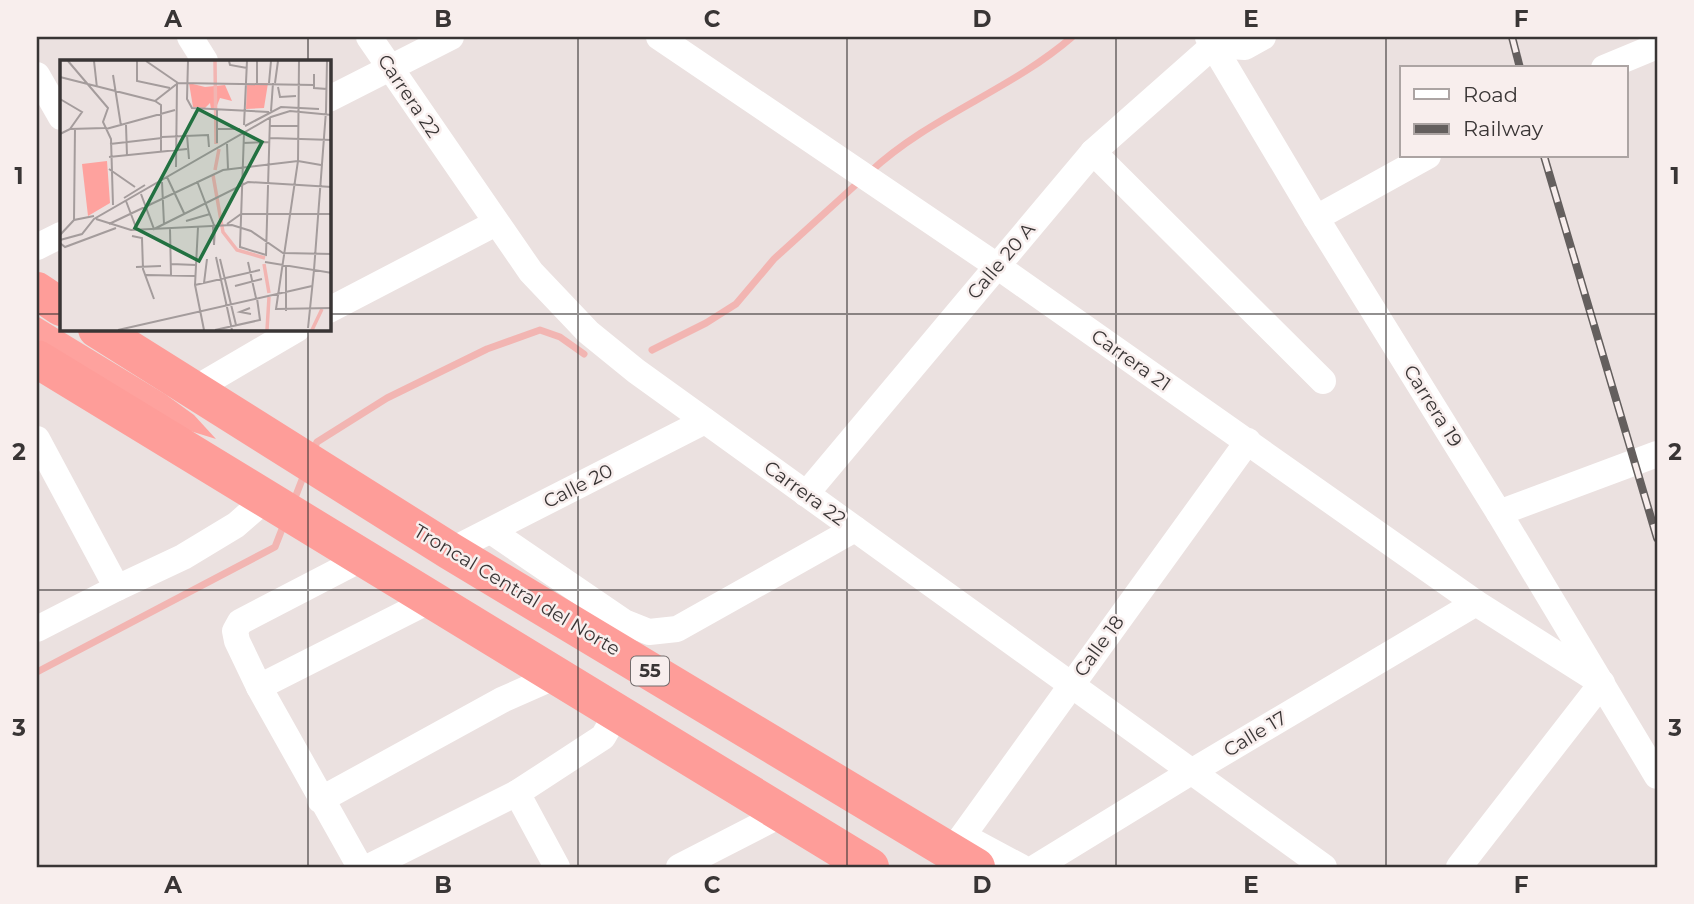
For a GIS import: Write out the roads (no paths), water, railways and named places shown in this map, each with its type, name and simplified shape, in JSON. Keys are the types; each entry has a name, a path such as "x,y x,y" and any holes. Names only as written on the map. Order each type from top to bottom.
{"highway":[{"path":"37,291 60,306"},
{"name":"Troncal Central del Norte","path":"100,331 450,551 963,852"},
{"path":"37,359 870,867"}],"street":[{"path":"190,37 204,60"},
{"name":"Carrera 22","path":"369,37 531,272 588,332 636,371 1324,867"},
{"path":"331,98 451,37"},
{"name":"Carrera 21","path":"659,37 997,266 1476,603 1602,683"},
{"path":"1213,40 1245,47 1263,37"},
{"name":"Calle 20 A","path":"806,494 1093,152 1213,40"},
{"name":"Carrera 19","path":"1213,40 1315,218 1499,513 1657,776"},
{"path":"1609,66 1657,46"},
{"path":"37,75 60,115"},
{"path":"1093,152 1323,381"},
{"path":"1315,218 1424,158"},
{"path":"331,309 496,223"},
{"path":"37,247 60,235"},
{"path":"193,390 294,331"},
{"name":"Calle 20","path":"450,551 705,421"},
{"path":"37,439 117,588"},
{"name":"Calle 18","path":"963,852 1071,685 1248,441"},
{"path":"1499,513 1657,454"},
{"path":"37,629 183,557 236,525 280,506"},
{"path":"491,531 624,622 649,632 677,629 855,529"},
{"path":"360,867 259,687 237,641 235,631 240,622 365,557"},
{"path":"259,687 431,600"},
{"name":"Calle 17","path":"1036,867 1476,603"},
{"path":"320,800 502,700 556,676"},
{"path":"1459,867 1602,683"},
{"path":"369,867 517,793 603,737 617,713"},
{"path":"517,793 557,867"},
{"path":"679,867 782,814"},
{"path":"963,852 1021,867"}],"waterway":[{"path":"870,172 918,135 1023,73 1072,37"},
{"path":"652,350 706,323 736,304 774,259 861,180"},
{"path":"313,451 317,442 387,398 487,349 540,330 560,337 584,354"},
{"path":"293,503 305,472"},
{"path":"37,672 275,547 284,524"}],"railway":[{"path":"1512,37 1519,66"},
{"path":"1545,158 1657,538"}]}
